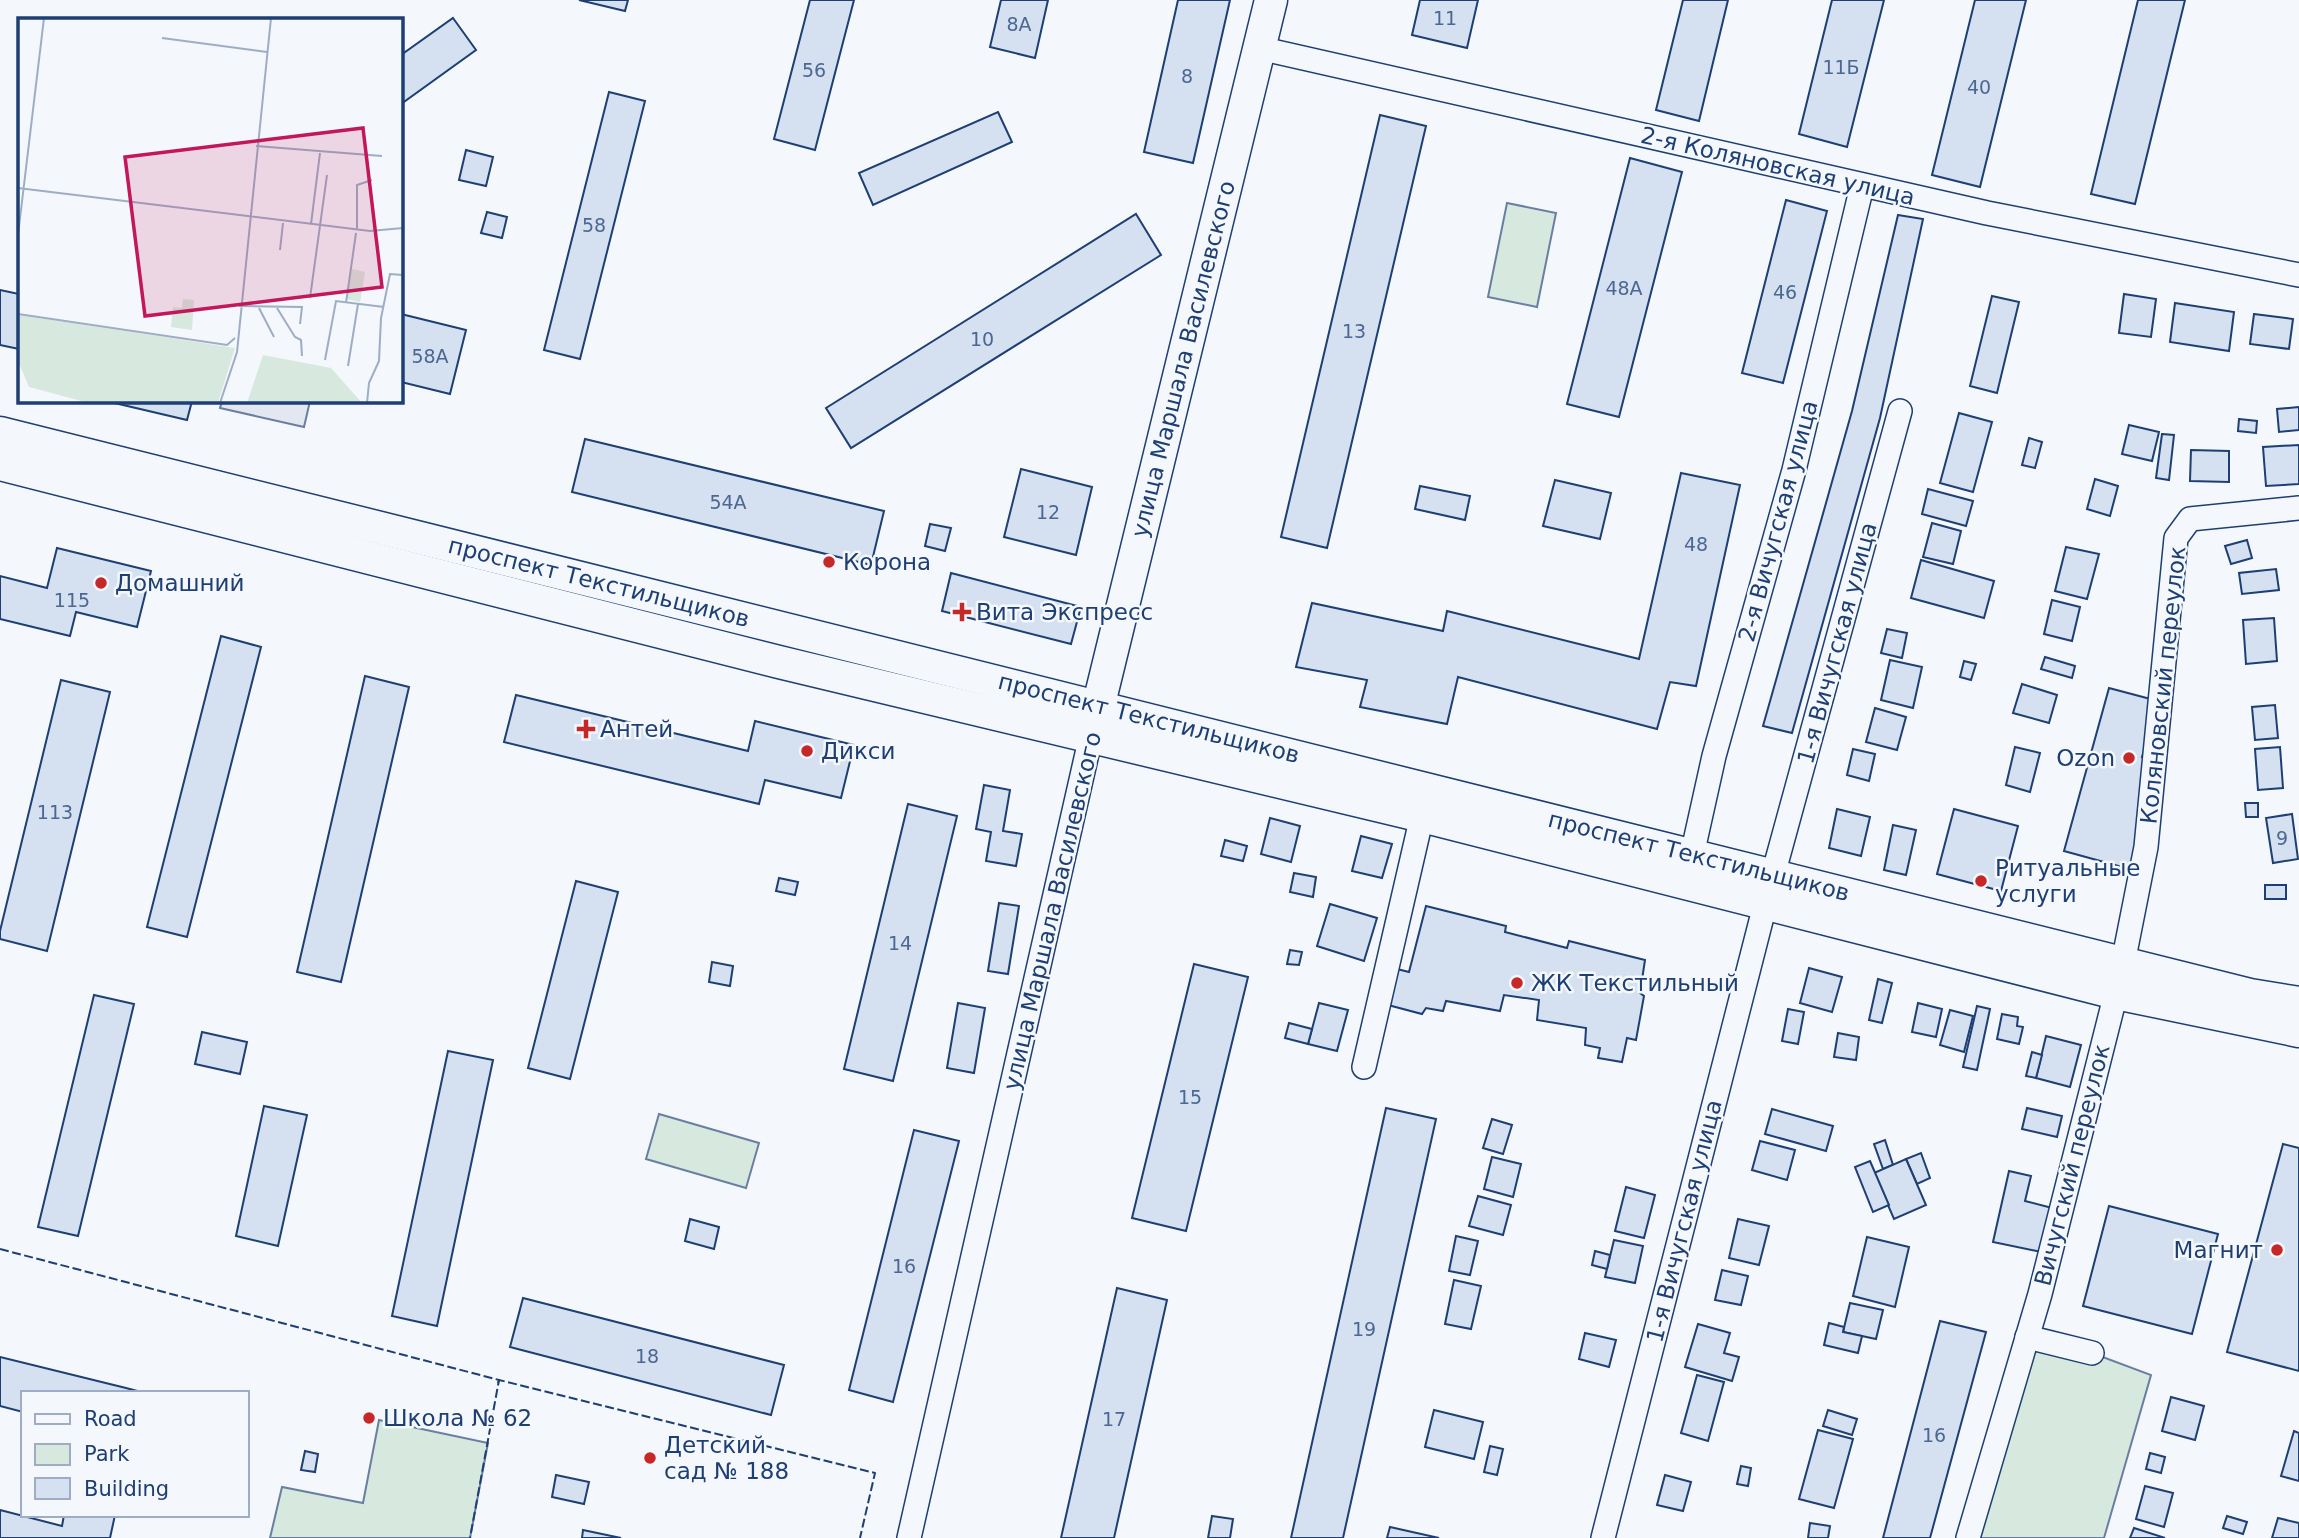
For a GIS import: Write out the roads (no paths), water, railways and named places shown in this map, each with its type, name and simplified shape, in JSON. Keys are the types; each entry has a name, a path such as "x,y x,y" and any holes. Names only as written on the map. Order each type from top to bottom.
{"main road":[{"name":"улица Маршала Василевского","path":"1091,736 1271,0"},
{"name":"проспект Текстильщиков","path":"0,433 1692,855 1769,890 2116,993 2299,1031"},
{"name":"проспект Текстильщиков","path":"0,464 779,662 1422,816 2123,963 2250,995 2299,1003"}],"street":[{"name":"2-я Коляновская улица","path":"1259,48 1862,186 2299,275"},
{"name":"2-я Вичугская улица","path":"1692,855 1714,756 1794,470 1862,186"},
{"name":"1-я Вичугская улица","path":"1602,1538 1769,890 1900,411"},
{"name":"Коляновский переулок","path":"2123,963 2146,847 2176,538 2190,519 2299,508"},
{"name":"улица Маршала Василевского","path":"909,1538 1091,736"},
{"path":"1364,1067 1422,816"},
{"name":"Вичугский переулок","path":"1968,1538 2027,1336 2116,993"},
{"path":"2027,1336 2092,1353"}],"place":[{"name":"Корона","path":"829,562"},
{"name":"Домашний","path":"101,583"},
{"name":"Вита Экспресс","path":"962,612"},
{"name":"Антей","path":"586,729"},
{"name":"Дикси","path":"807,751"},
{"name":"Ozon","path":"2129,758"},
{"name":"Ритуальные услуги","path":"1981,881"},
{"name":"ЖК Текстильный","path":"1517,983"},
{"name":"Магнит","path":"2277,1250"},
{"name":"Школа № 62","path":"369,1418"},
{"name":"Детский сад № 188","path":"650,1458"}]}
